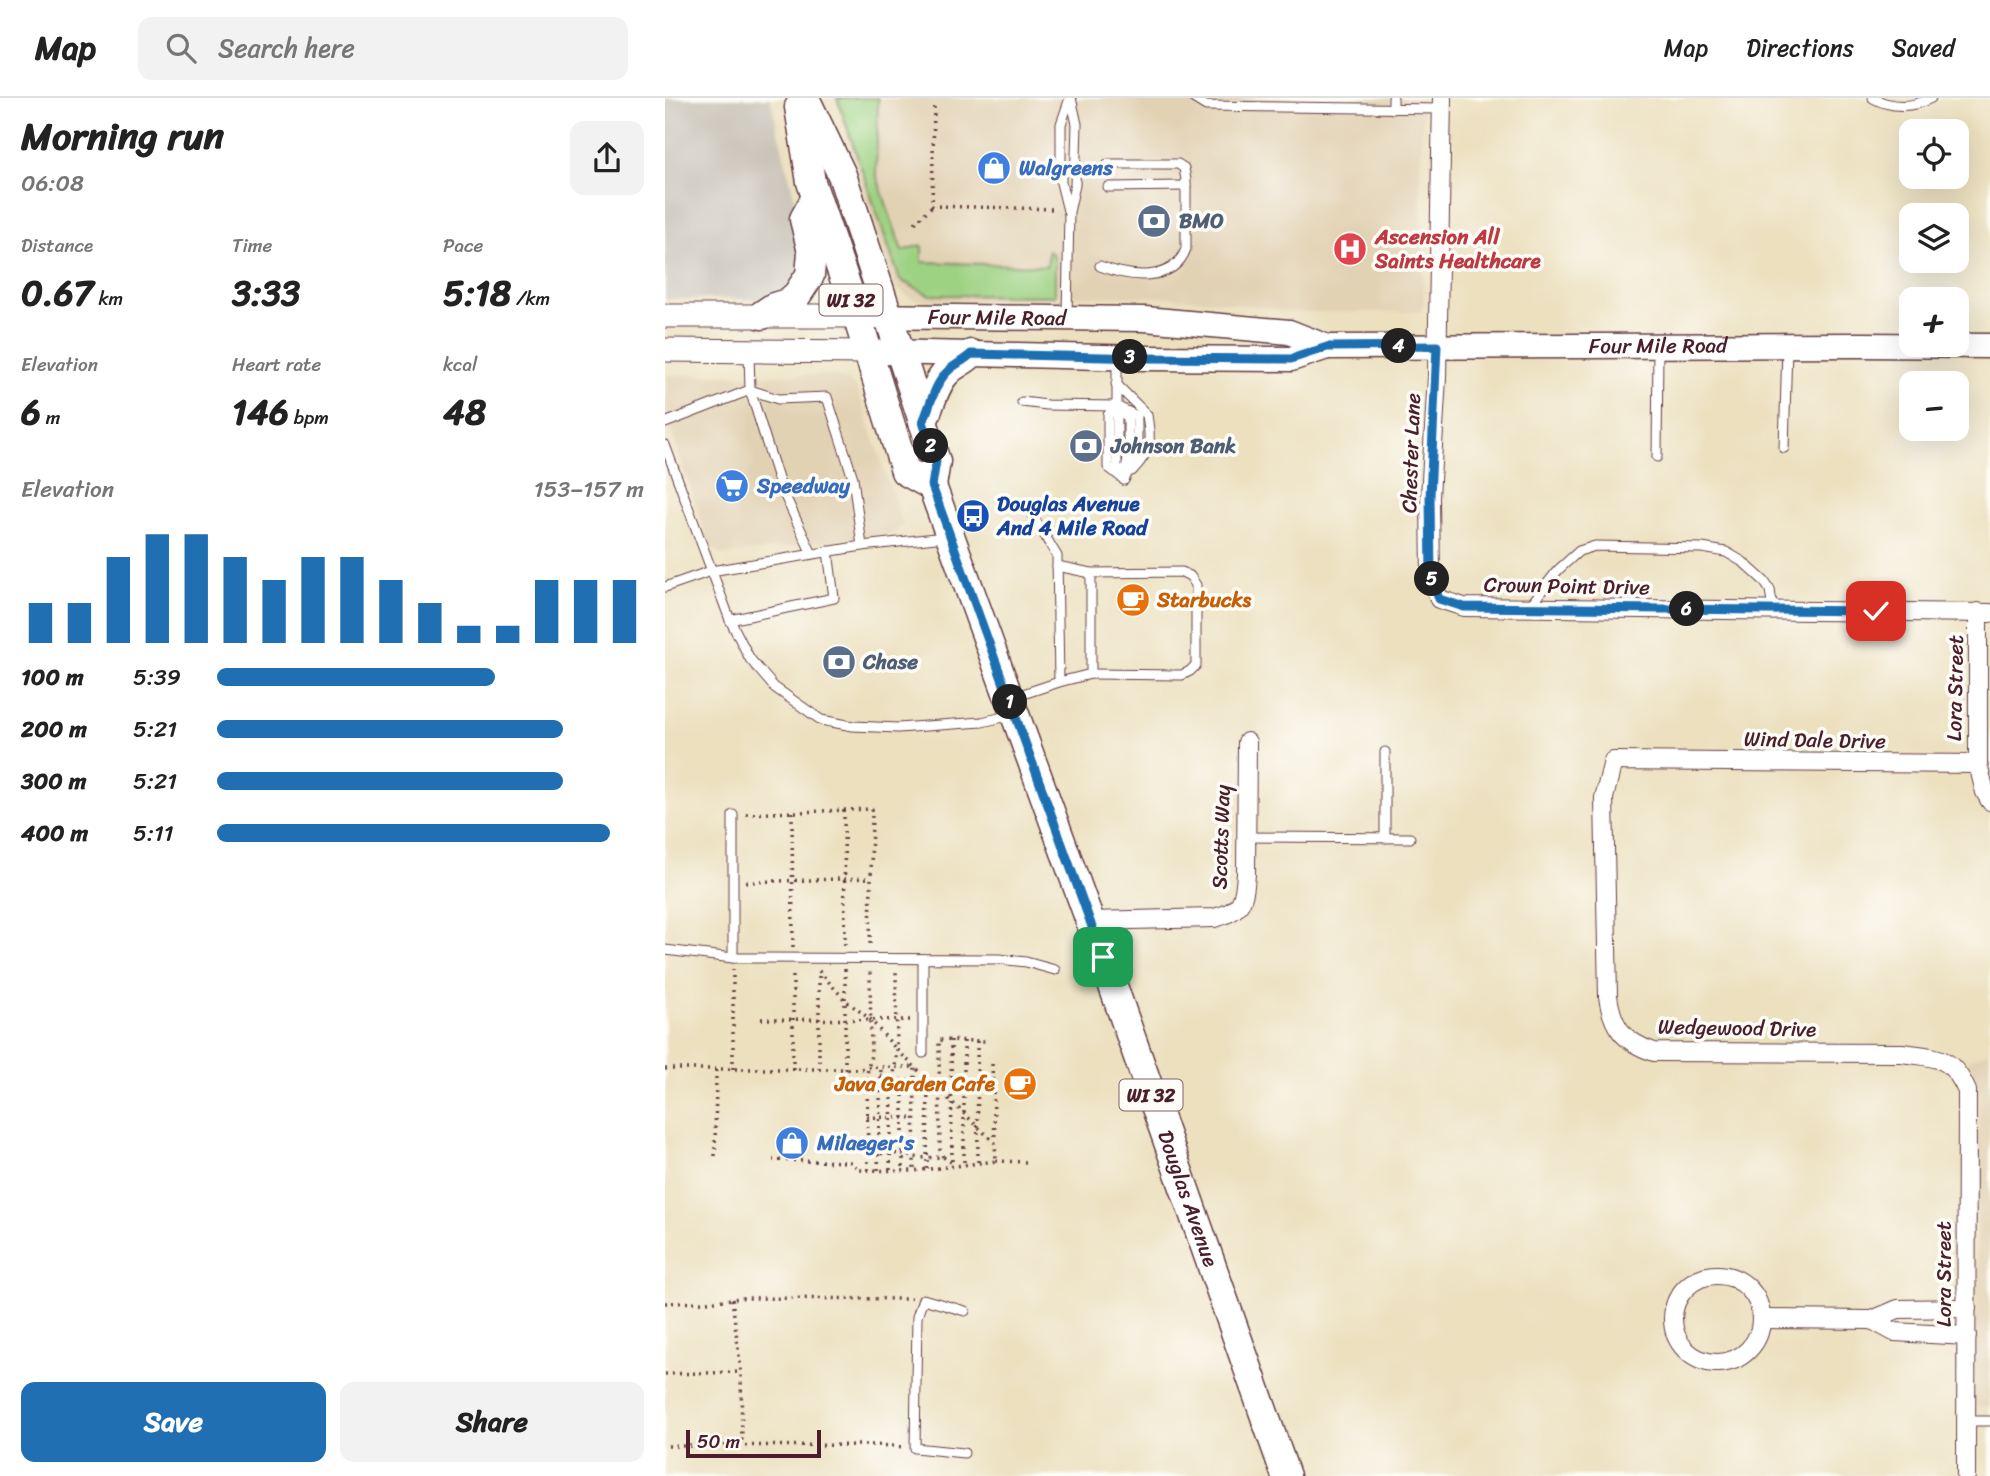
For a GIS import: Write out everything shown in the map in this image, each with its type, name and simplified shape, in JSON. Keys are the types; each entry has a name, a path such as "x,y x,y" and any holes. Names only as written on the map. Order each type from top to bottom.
{"main road":[{"name":"WI 32","path":"798,98 811,182 857,316 905,471 932,486"},
{"name":"Douglas Avenue","path":"805,98 842,175 936,461 932,486 1090,921 1286,1476"},
{"path":"762,315 797,295 810,275 812,252 804,219 816,197"},
{"name":"Four Mile Road","path":"857,316 1145,319 1289,332 1327,347"},
{"name":"Four Mile Road","path":"867,352 1291,359 1327,347 1990,346"},
{"path":"923,422 941,379 971,354"}],"street":[{"name":"Chester Lane","path":"1439,599 1431,577 1430,510 1437,346 1442,104"},
{"name":"Four Mile Road","path":"665,316 857,316"},
{"name":"Four Mile Road","path":"665,350 867,352"},
{"name":"Crown Point Drive","path":"1439,599 1464,607 1984,613"},
{"name":"Lora Street","path":"1978,764 1984,613"},
{"name":"Scotts Way","path":"1090,921 1214,918 1229,915 1239,907 1244,892 1247,742"},
{"name":"Wind Dale Drive","path":"1613,761 1978,764"},
{"name":"Wedgewood Drive","path":"1613,761 1604,798 1608,996 1616,1026 1626,1038 1639,1047 1654,1052 1902,1054 1933,1057 1951,1064 1959,1073"},
{"path":"1978,764 1990,801"},
{"name":"Lora Street","path":"1959,1073 1967,1091 1966,1476"},
{"path":"1717,1275 1743,1283 1753,1293 1759,1305 1761,1319 1759,1334 1751,1347 1739,1357 1710,1363 1696,1358 1684,1349 1676,1336 1673,1321 1675,1306 1681,1294 1703,1277 1717,1275"},
{"path":"1761,1319 1872,1320 1898,1309 1967,1308"},
{"path":"1872,1320 1894,1332 1967,1336"}],"lane":[{"path":"1069,212 1061,183 1061,124 1071,98"},
{"path":"1067,318 1069,212 1075,185 1077,124 1071,98"},
{"path":"1193,98 1206,106 1393,108 1442,104"},
{"path":"1393,98 1393,108"},
{"path":"1873,98 1901,106 1914,105 1931,98"},
{"path":"1100,266 1125,274 1168,271 1183,258 1186,249 1184,168 1178,164 1108,164"},
{"path":"1108,187 1186,186"},
{"path":"1657,457 1658,345"},
{"path":"1784,448 1787,345"},
{"path":"749,350 750,390 781,485 812,554"},
{"path":"1117,357 1117,466 1124,480"},
{"path":"1116,384 1147,415 1149,425 1149,450 1124,480"},
{"path":"665,423 750,390 778,398 827,397 853,478 862,546"},
{"path":"1022,402 1116,406 1137,416 1137,455 1124,480"},
{"path":"665,444 730,620 750,659 775,687 821,720 853,726 898,728 982,722 1059,682 1091,674 1182,675 1196,665 1196,585 1190,576 1182,572 1091,573 1057,566"},
{"path":"1033,516 1057,556 1059,682"},
{"path":"665,587 711,571 862,546 950,537"},
{"path":"1527,608 1558,570 1579,551 1595,546 1702,548 1726,552 1743,562 1764,581 1770,590 1773,610"},
{"path":"730,620 834,598 828,551"},
{"path":"1091,573 1091,674"},
{"path":"1385,752 1385,838"},
{"path":"733,815 733,958"},
{"path":"1246,836 1411,838"},
{"path":"665,950 733,958 999,959 1026,962 1055,970"},
{"path":"922,959 923,1053"},
{"path":"964,1453 915,1448 917,1317 923,1299 965,1311"},
{"path":"1967,1420 1990,1421"}],"path":[{"path":"915,223 932,206 934,107"},
{"path":"932,206 1054,209 1055,198"},
{"path":"733,815 872,809 867,1170"},
{"path":"844,810 845,1069"},
{"path":"792,812 793,1069"},
{"path":"733,882 871,878"},
{"path":"733,958 733,1069"},
{"path":"808,959 845,1000 870,1020 897,1051 995,1143"},
{"path":"890,1170 897,1051 896,959"},
{"path":"819,971 819,1069"},
{"path":"761,1018 923,1020"},
{"path":"943,1157 940,1150 939,1040 985,1041"},
{"path":"951,1040 952,1162"},
{"path":"964,1041 964,1164"},
{"path":"977,1041 978,1163"},
{"path":"992,1064 996,1161"},
{"path":"878,1170 881,1067"},
{"path":"665,1069 915,1067"},
{"path":"914,1171 915,1067"},
{"path":"715,1156 716,1070"},
{"path":"880,1075 894,1077 903,1082 915,1081"},
{"path":"927,1169 928,1079"},
{"path":"903,1082 903,1171"},
{"path":"867,1117 915,1118"},
{"path":"867,1153 903,1154 919,1158 943,1157 958,1165"},
{"path":"773,1160 850,1162 860,1170 903,1171 996,1161 1025,1162"},
{"path":"732,1299 741,1372 742,1445"},
{"path":"665,1303 732,1299 923,1299"},
{"path":"665,1374 741,1372"},
{"path":"668,1446 877,1445 915,1448"}],"shaded area":[{"path":"665,98 770,98 807,250 799,282 761,299 665,299"},
{"path":"836,98 1423,98 1420,189 1424,301 1421,312 1296,312 1218,301 1164,297 1055,296 928,303 912,299 899,290 889,276"},
{"path":"665,375 833,375 853,384 903,525 891,534 723,555 710,547 665,413"},
{"path":"1990,1051 1990,1406 1974,1406 1979,1090 1967,1060"}],"green space":[{"path":"837,98 878,98 876,174 902,251 921,245 922,262 1046,266 1048,251 1055,260 1055,296 929,295 900,280"}],"place":[{"name":"Walgreens","path":"994,168"},
{"name":"BMO","path":"1154,221"},
{"name":"Ascension All Saints Healthcare","path":"1350,249"},
{"name":"Johnson Bank","path":"1086,446"},
{"name":"Speedway","path":"732,486"},
{"name":"Douglas Avenue And 4 Mile Road","path":"973,516"},
{"name":"Starbucks","path":"1133,600"},
{"name":"Chase","path":"839,662"},
{"name":"Java Garden Cafe","path":"1020,1084"},
{"name":"Milaeger's","path":"792,1143"}],"route":[{"path":"1103,957 932,486 936,461 923,422 941,379 971,354 1291,359 1327,347 1437,346 1430,497 1431,577 1439,599 1464,607 1876,611"}]}
